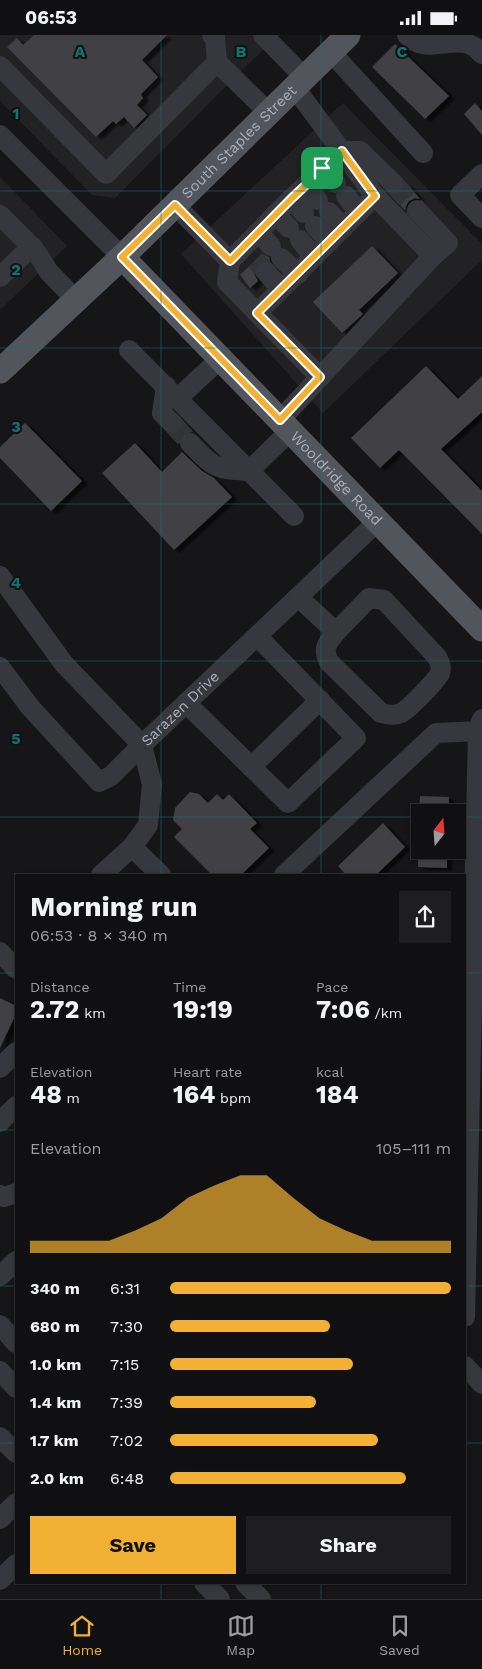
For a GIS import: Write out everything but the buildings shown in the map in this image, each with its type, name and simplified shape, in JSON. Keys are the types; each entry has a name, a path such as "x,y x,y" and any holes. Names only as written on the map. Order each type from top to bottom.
{"main road":[{"name":"South Staples Street","path":"0,371 122,257 339,43"},
{"name":"Wooldridge Road","path":"122,257 482,629"}],"street":[{"path":"212,35 214,37 218,62 269,113"},
{"path":"263,35 300,83 342,151 375,196 433,256"},
{"path":"407,35 411,40 422,45 466,44 474,47 482,55"},
{"path":"339,43 423,153"},
{"path":"0,66 106,174 218,62"},
{"name":"Wooldridge Road","path":"4,146 122,257"},
{"path":"320,377 227,282 249,260 270,245 335,182 342,151"},
{"path":"342,151 360,151 394,185"},
{"path":"482,174 460,195 482,218"},
{"path":"335,182 359,212"},
{"path":"257,313 375,196"},
{"path":"175,205 249,260 281,289"},
{"path":"310,206 343,228"},
{"path":"310,206 329,243"},
{"path":"249,471 320,377 433,256 448,243 417,210"},
{"path":"0,215 32,246 49,272 76,300"},
{"path":"288,227 314,257"},
{"path":"270,245 298,274"},
{"path":"0,277 32,246"},
{"path":"130,350 294,516"},
{"path":"172,423 162,413 172,392 221,359"},
{"path":"190,443 211,465 225,469 249,471"},
{"name":"Sarazen Drive","path":"0,577 64,664 142,745 378,521"},
{"path":"298,597 336,632"},
{"path":"369,599 384,600 438,657 441,667 440,674 412,705 402,713 390,716 381,713 329,662 325,653 326,645 336,632 369,599"},
{"path":"186,703 288,803 356,738 257,636"},
{"path":"0,667 30,707 99,782 111,776 142,745"},
{"path":"251,767 320,700"},
{"path":"285,874 436,733 481,727 466,1280"},
{"path":"102,874 132,847 148,825 152,784 142,745"},
{"path":"132,847 160,874"},
{"path":"0,952 15,968"},
{"path":"0,1068 15,1053"},
{"path":"0,1122 15,1107"},
{"path":"0,1195 4,1197 15,1193"},
{"path":"0,1276 15,1262"},
{"path":"0,1325 15,1342"},
{"path":"466,1368 482,1384"},
{"path":"0,1371 15,1387"},
{"path":"0,1437 15,1452"},
{"path":"0,1519 15,1504"},
{"path":"0,1580 15,1565"},
{"path":"205,1584 220,1599"},
{"path":"231,1599 246,1584 261,1599"}],"shaded area":[{"path":"0,35 280,35 247,65 115,198 92,195 0,101"},
{"path":"343,103 482,244 482,260 323,413 181,254"},
{"path":"0,177 67,246 0,310"}],"tunnel":[{"path":"394,184 417,210"},
{"path":"256,260 266,272"},
{"path":"172,423 190,443"}],"route":[{"path":"342,151 375,196 257,313 320,377 280,420 122,257 175,205 230,261 322,168 342,151"}]}
